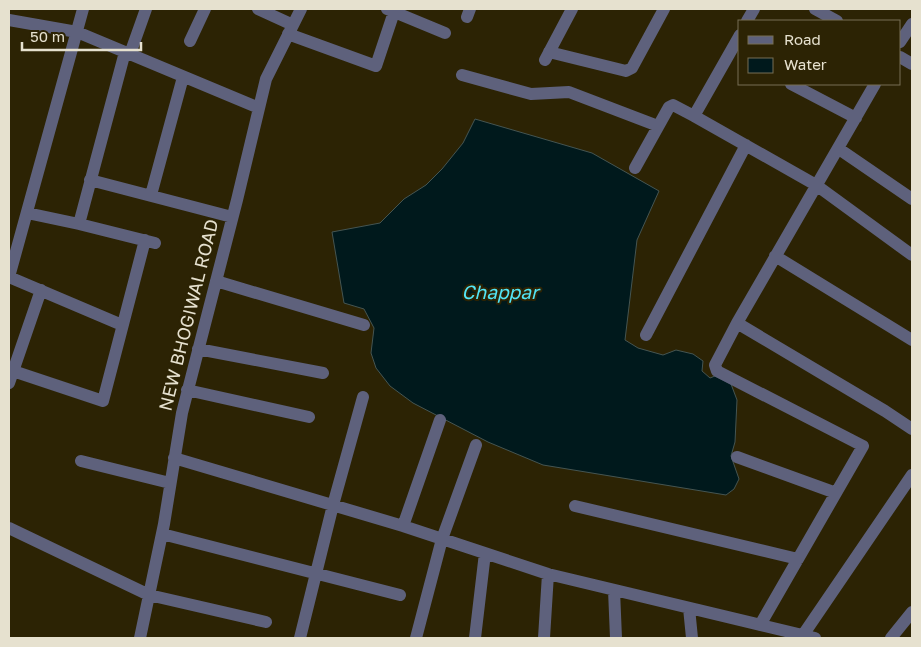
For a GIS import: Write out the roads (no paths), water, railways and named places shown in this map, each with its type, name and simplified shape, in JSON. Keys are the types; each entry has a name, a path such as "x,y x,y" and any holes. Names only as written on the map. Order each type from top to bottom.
{"street":[{"path":"83,9 9,277 122,325"},
{"path":"79,224 127,53 146,9"},
{"path":"190,41 205,9"},
{"path":"258,9 290,30 376,66 390,10 445,33"},
{"name":"NEW BHOGIWAL ROAD","path":"140,638 162,534 187,390 216,281 258,108 266,79 301,9"},
{"path":"572,9 547,56 626,71 632,68 664,9"},
{"path":"748,20 754,9"},
{"path":"815,9 835,20"},
{"path":"9,20 77,32 258,108"},
{"path":"901,40 912,24"},
{"path":"694,116 738,39"},
{"path":"901,58 912,64"},
{"path":"462,74 531,94 569,92 658,126"},
{"path":"151,195 183,77"},
{"path":"793,85 856,118"},
{"path":"760,625 863,446 717,370 715,365 775,256 839,149 874,85"},
{"path":"635,168 658,126 673,105 816,185 912,256"},
{"path":"646,335 746,145"},
{"path":"839,149 912,199"},
{"path":"90,180 232,216"},
{"path":"27,213 150,242 122,325 103,402 11,377 13,355 42,290"},
{"path":"775,256 912,340"},
{"path":"216,281 364,325"},
{"path":"737,323 885,410 912,429"},
{"path":"198,349 323,373"},
{"path":"187,390 309,417"},
{"path":"300,638 332,505 363,397"},
{"path":"403,526 440,420"},
{"path":"416,638 442,539 476,445"},
{"path":"737,457 836,493"},
{"path":"174,458 403,526 548,574 809,637 912,475"},
{"path":"81,461 170,484"},
{"path":"575,506 798,559"},
{"path":"10,528 149,595 266,622"},
{"path":"162,534 400,595"},
{"path":"475,638 485,553"},
{"path":"544,638 548,574"},
{"path":"614,590 616,638"},
{"path":"689,608 692,638"},
{"path":"891,638 912,612"}],"water":[{"name":"Chappar","path":"475,119 592,153 659,191 637,240 625,340 638,348 663,355 676,350 693,354 703,361 702,371 710,378 715,376 731,384 737,400 735,442 731,456 739,479 734,489 726,495 543,465 488,442 413,403 390,386 376,368 371,353 374,328 364,309 344,303 332,232 380,223 404,199 426,185 442,169 463,143"}]}
